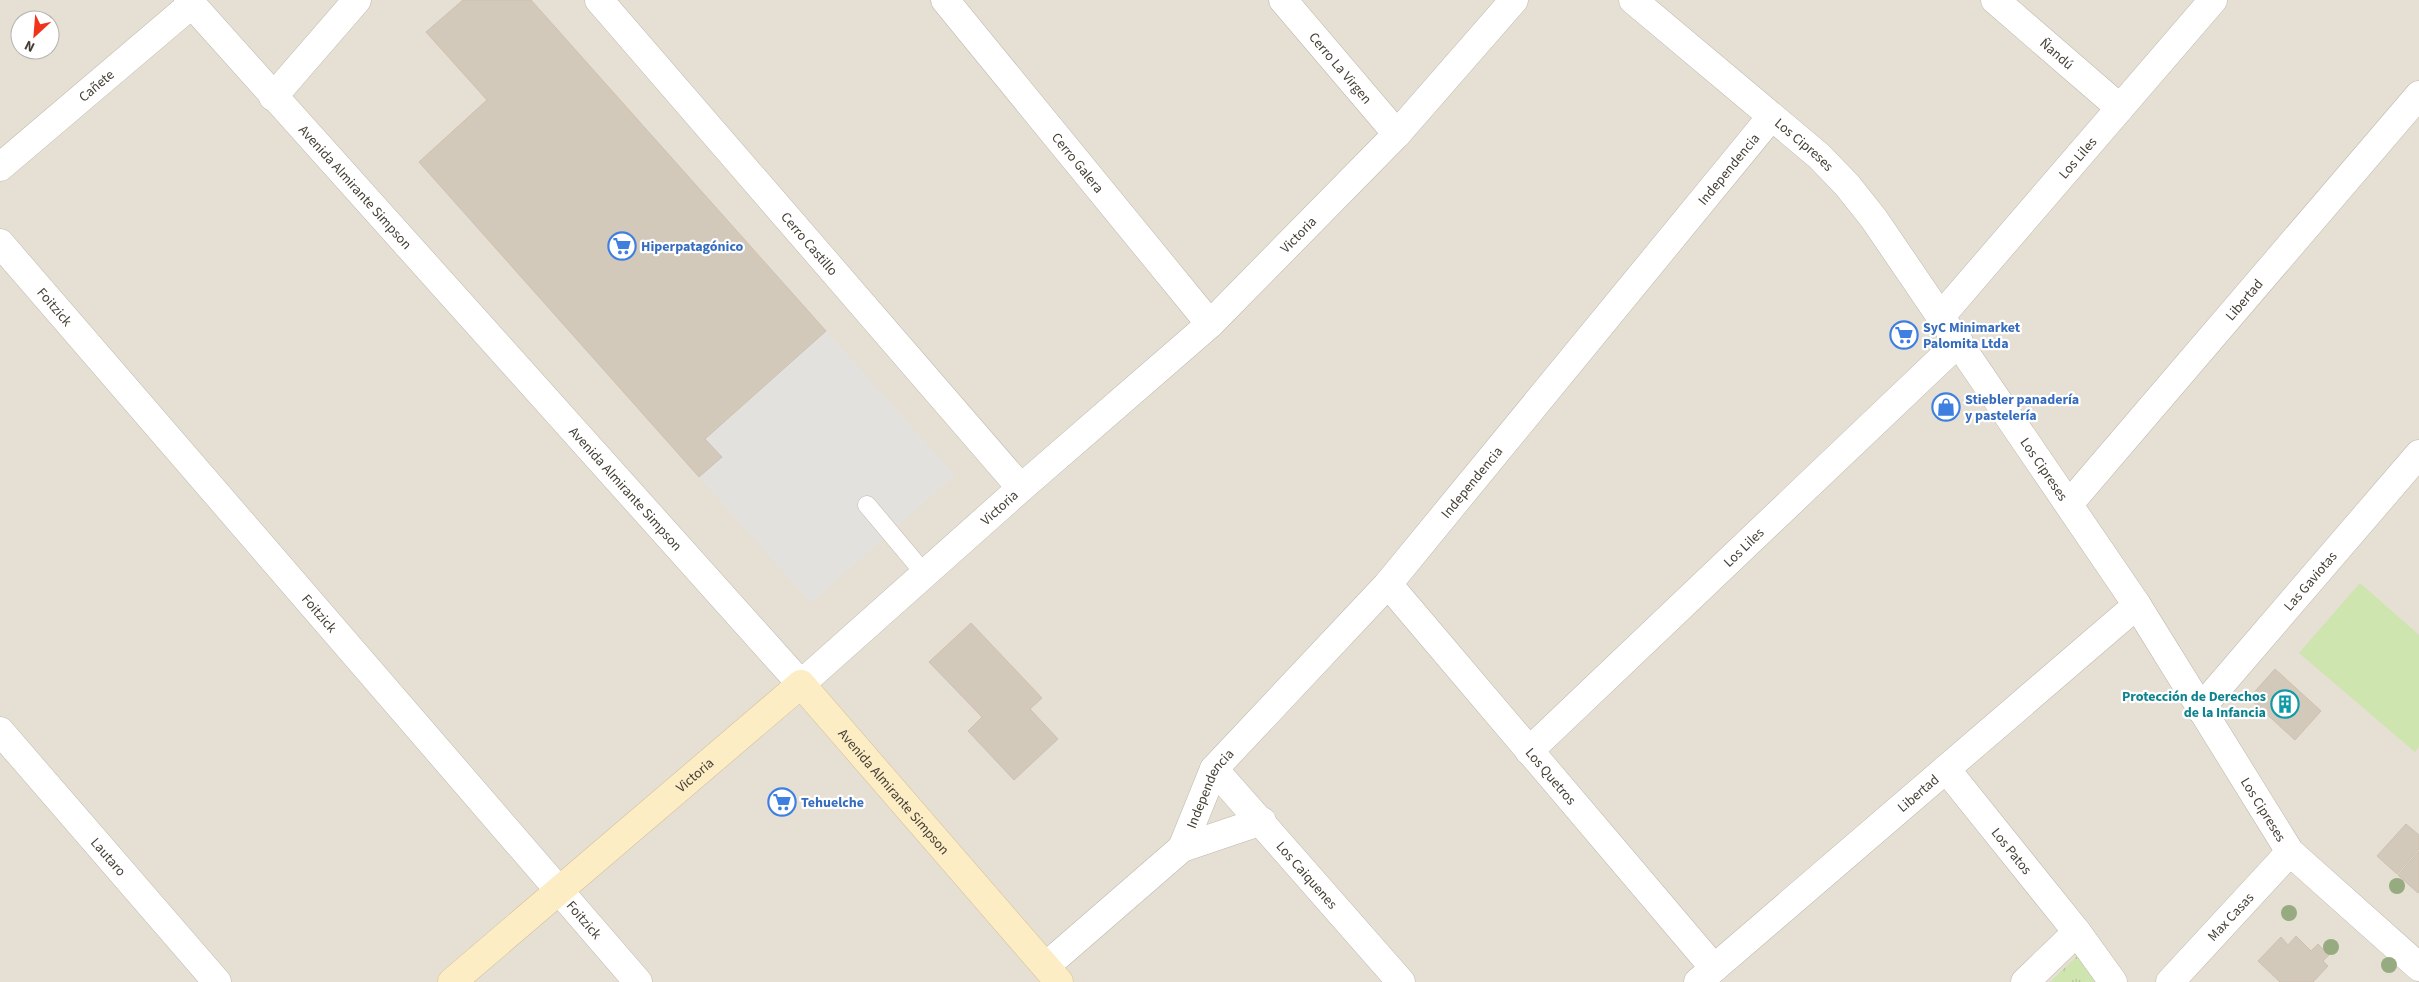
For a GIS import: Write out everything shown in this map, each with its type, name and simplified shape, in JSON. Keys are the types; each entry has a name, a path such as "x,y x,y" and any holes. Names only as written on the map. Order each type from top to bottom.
{"main road":[{"name":"Victoria","path":"452,982 801,684"},
{"name":"Avenida Almirante Simpson","path":"801,684 1052,974"}],"street":[{"path":"273,97 357,0"},
{"name":"Cerro Castillo","path":"599,0 1021,488"},
{"name":"Cerro Galera","path":"945,0 1210,324"},
{"name":"Cerro La Virgen","path":"1283,0 1397,134"},
{"name":"Victoria","path":"801,684 924,573 1210,324 1397,134 1514,0"},
{"name":"Los Cipreses","path":"1632,0 1819,156 1847,184 1958,342 2137,605 2290,852 2419,967"},
{"name":"Ñandú","path":"1995,0 2120,108"},
{"name":"Los Liles","path":"1940,316 2213,0"},
{"name":"Avenida Almirante Simpson","path":"190,2 273,97 801,684"},
{"name":"Cañete","path":"0,166 190,2"},
{"name":"Libertad","path":"2069,504 2419,95"},
{"name":"Independencia","path":"1052,974 1182,848 1214,769 1388,584 1771,116"},
{"name":"Foitzick","path":"0,243 638,982"},
{"name":"Los Liles","path":"1529,751 1958,342"},
{"name":"Las Gaviotas","path":"2200,709 2419,454"},
{"name":"Los Quetros","path":"1388,584 1529,751 1706,975"},
{"name":"Libertad","path":"1706,975 2137,605"},
{"name":"Lautaro","path":"0,730 217,982"},
{"name":"Los Patos","path":"1946,768 2077,932 2113,982"},
{"name":"Los Caiquenes","path":"1214,769 1262,821 1401,982"},
{"name":"Independencia","path":"1182,848 1262,821"},
{"name":"Max Casas","path":"2170,982 2290,852"},
{"path":"2025,982 2077,932"}],"lane":[{"path":"867,505 924,573"}],"shaded area":[{"path":"0,0 2419,0 2419,982 0,982"},
{"path":"826,331 955,475 811,603 699,477 722,457 705,439"}],"green space":[{"path":"2360,583 2419,635 2419,747 2415,752 2299,653"},
{"path":"2077,956 2095,982 2050,982"}],"building":[{"name":"Hiperpatagónico","path":"463,0 531,0 826,331 705,439 722,457 699,477 419,162 487,100 426,32"},
{"path":"971,623 1042,698 1030,709 1058,739 1014,780 968,731 982,717 929,662"},
{"name":"Protección de Derechos de la Infancia","path":"2275,669 2321,711 2295,740 2249,698"},
{"path":"2406,824 2419,835 2419,849 2397,874 2377,856"},
{"path":"2419,851 2419,892 2418,893 2398,875"},
{"path":"2296,936 2311,951 2318,944 2329,955 2323,961 2328,966 2313,982 2280,982 2258,961 2281,937 2288,945"}],"place":[{"name":"Hiperpatagónico","path":"622,246"},
{"name":"SyC Minimarket Palomita Ltda","path":"1904,335"},
{"name":"Stiebler panadería y pastelería","path":"1946,407"},
{"name":"Protección de Derechos de la Infancia","path":"2285,704"},
{"name":"Tehuelche","path":"782,802"}]}
